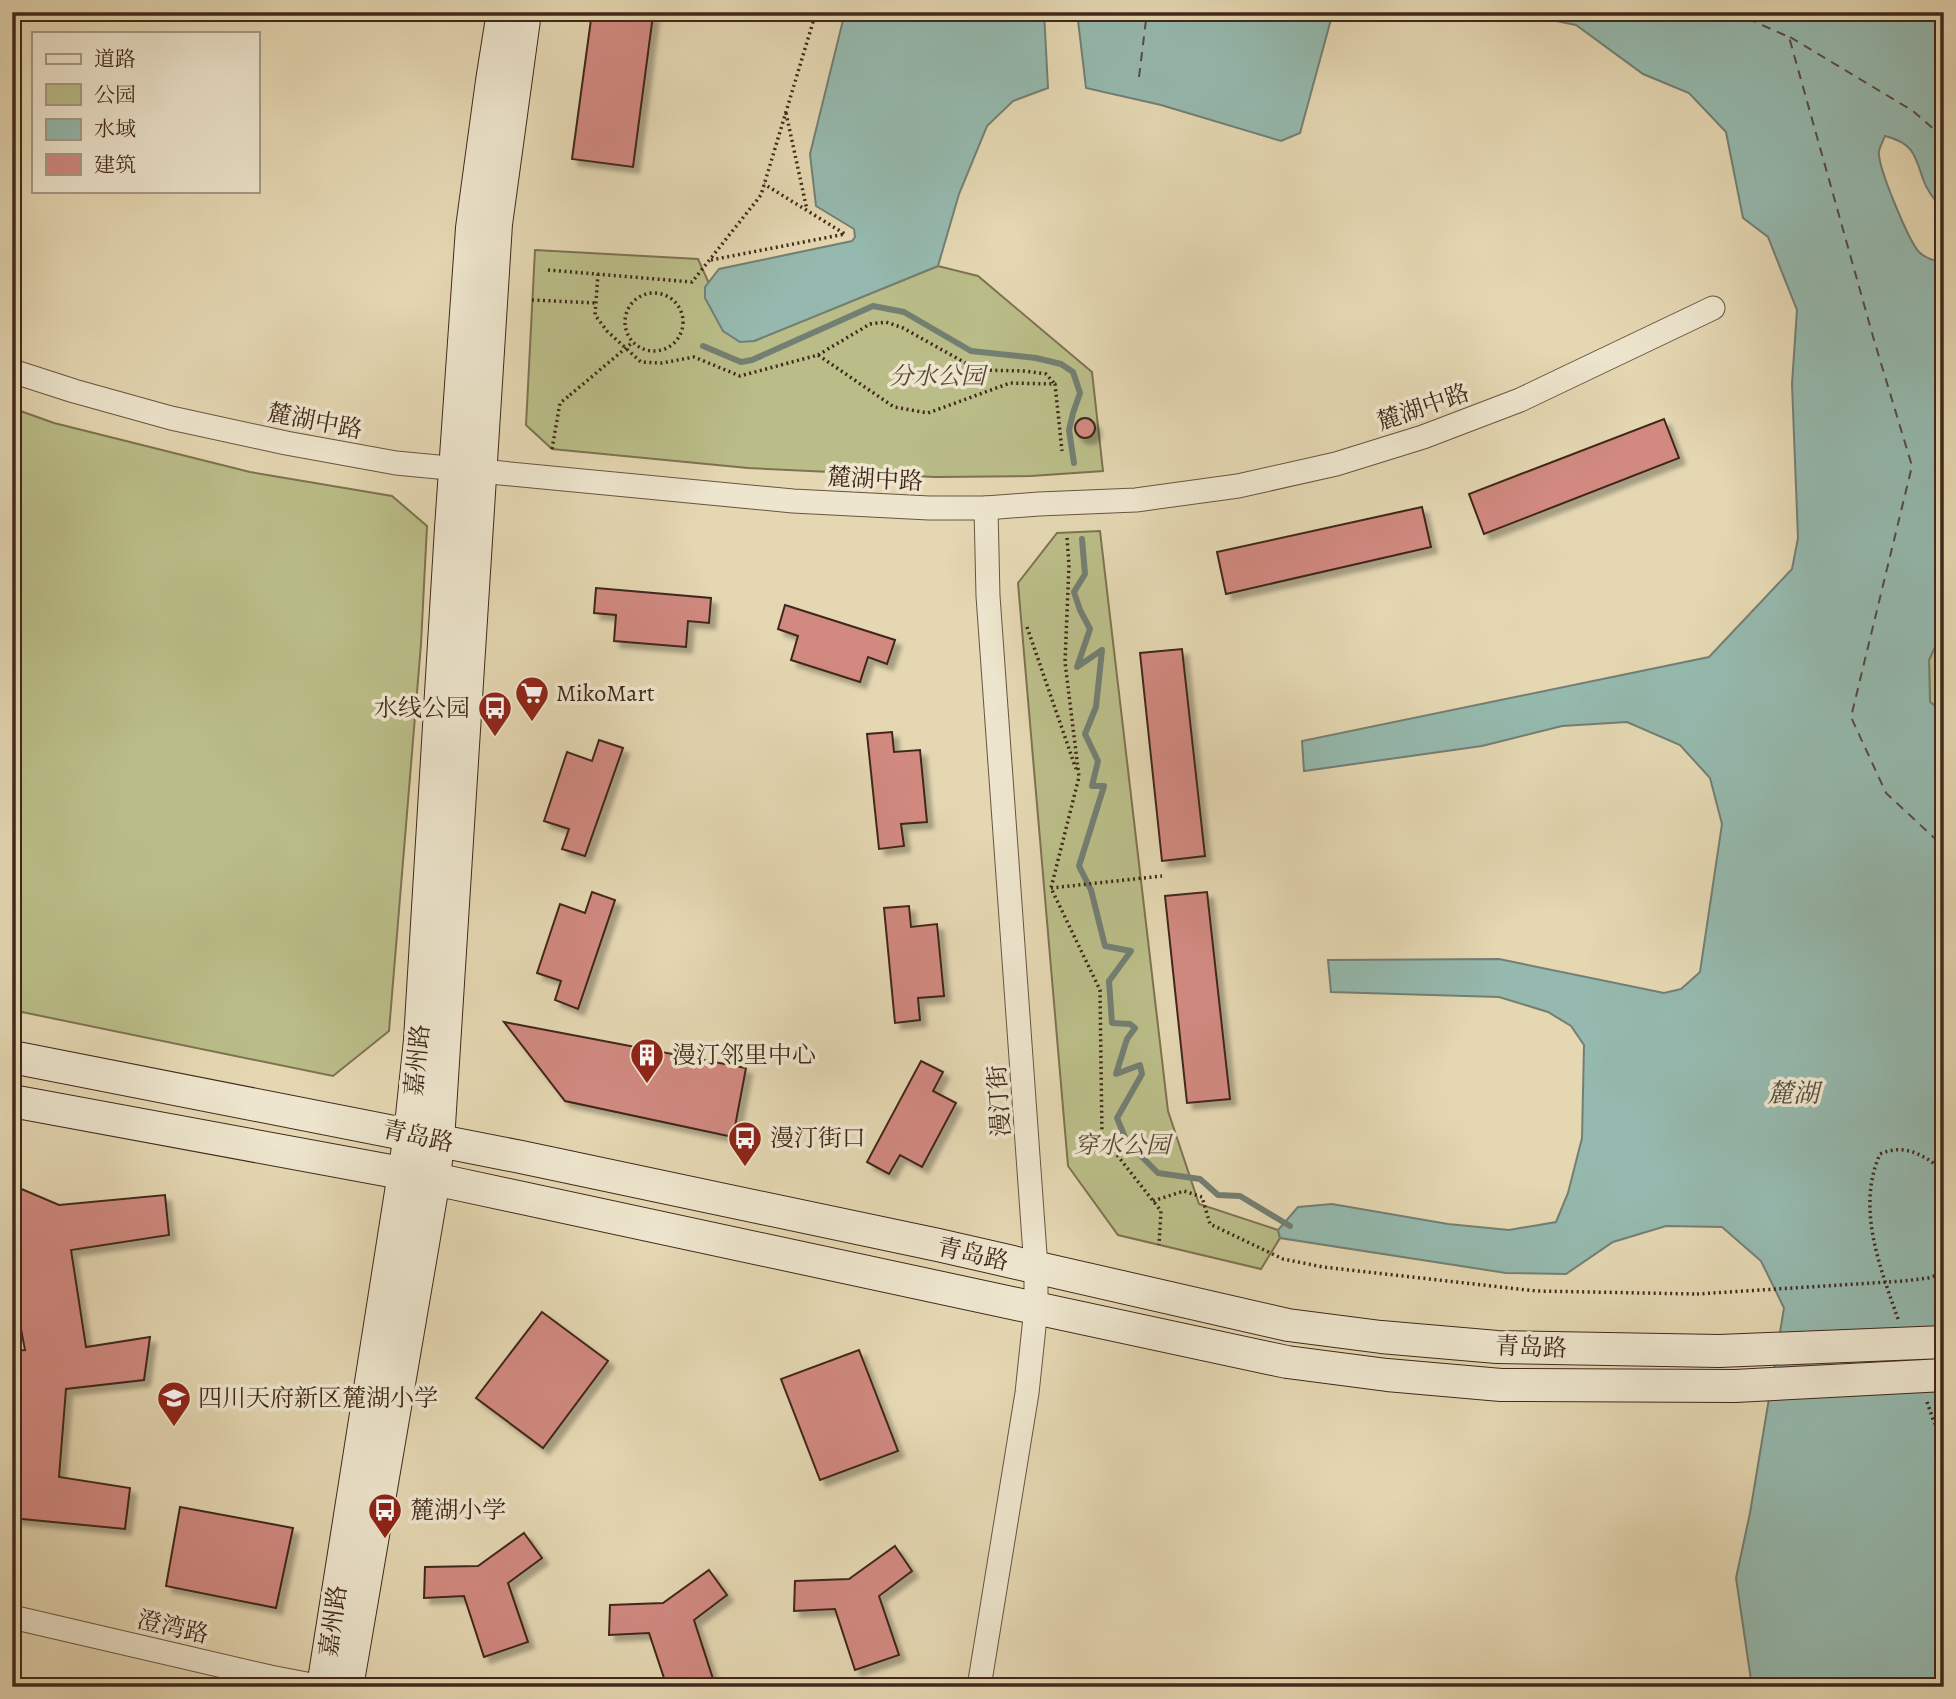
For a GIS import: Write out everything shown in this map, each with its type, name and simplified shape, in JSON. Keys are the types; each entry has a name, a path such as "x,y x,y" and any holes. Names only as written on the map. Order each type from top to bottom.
{"main road":[{"path":"468,471 472,228 503,12"},
{"path":"468,471 496,224 525,12"},
{"name":"嘉州路","path":"347,1687 424,1138 468,471"},
{"name":"青岛路","path":"12,1057 424,1138 911,1240 1288,1325 1497,1347 1719,1351 1944,1342"},
{"name":"青岛路","path":"12,1101 419,1177 1287,1362 1387,1375 1501,1385 1934,1386"},
{"name":"嘉州路","path":"322,1687 419,1177"}],"street":[{"name":"麓湖中路","path":"12,371 171,418 396,463 793,501 986,508 1136,500 1238,486 1336,464 1423,437 1520,400 1713,309"},
{"name":"漫汀街","path":"979,1687 1027,1393 1036,1308 1036,1268 989,610 986,508"},
{"name":"澄湾路","path":"12,1617 322,1687"}],"path":[{"path":"548,270 692,282 761,195 816,12"},
{"path":"786,111 807,210"},
{"path":"709,261 845,234 764,184"},
{"path":"598,274 595,315 607,331 641,362 662,363 694,357 740,376 818,355 870,324 886,322 903,328 978,370 1025,370 1046,374 1055,384 1062,451"},
{"path":"663,293 671,297 678,304 684,322 677,340 660,351 650,351 633,342 624,324 629,305 644,294 663,293"},
{"path":"532,300 596,303"},
{"path":"552,449 560,403 633,342"},
{"path":"818,355 894,407 928,413 1010,383 1055,384"},
{"path":"1067,538 1069,565 1065,662 1079,777 1051,888 1100,990 1102,1136 1161,1210 1159,1245"},
{"path":"1027,627 1079,777"},
{"path":"1051,888 1162,876"},
{"path":"1902,1331 1879,1266 1869,1194 1874,1168 1880,1154 1893,1148 1913,1152 1933,1162 1944,1172"},
{"path":"1153,1201 1184,1191 1202,1197 1210,1224 1283,1259 1322,1268 1536,1290 1697,1294 1904,1281 1944,1273"},
{"path":"1934,1386 1934,1422 1944,1438"}],"green space":[{"name":"分水公园","path":"535,250 698,259 726,321 754,341 938,266 978,276 1092,372 1103,471 1031,476 935,477 748,468 552,449 526,425"},
{"path":"12,408 54,423 250,472 392,496 427,526 421,644 389,1031 333,1076 12,1010"},
{"name":"穿水公园","path":"1100,531 1168,1111 1199,1204 1278,1230 1280,1238 1261,1269 1118,1235 1068,1166 1018,583 1057,533"},
{"path":"1944,627 1944,713 1930,702 1929,660"}],"water":[{"path":"845,12 1044,12 1048,88 1013,101 987,126 959,194 938,266 754,341 740,342 723,331 705,298 705,287 719,269 852,241 855,237 854,229 816,206 810,154"},
{"path":"1077,12 1333,12 1300,133 1281,141 1161,105 1086,88"},
{"name":"麓湖","path":"1511,12 1944,12 1944,211 1929,192 1915,157 1907,146 1885,136 1879,151 1888,187 1914,245 1925,256 1944,262 1944,627 1929,660 1930,702 1944,713 1944,1687 1752,1687 1736,1578 1750,1513 1784,1308 1761,1261 1722,1227 1666,1226 1613,1242 1566,1274 1506,1273 1280,1238 1278,1230 1298,1207 1332,1204 1448,1224 1509,1230 1556,1222 1568,1193 1582,1138 1584,1045 1571,1026 1548,1012 1499,997 1331,992 1328,960 1499,959 1664,993 1681,989 1700,972 1722,824 1710,778 1680,745 1627,722 1562,726 1482,746 1304,771 1302,741 1709,657 1792,569 1798,538 1792,384 1797,310 1768,237 1743,218 1726,132 1689,93 1643,74 1576,25"}],"building":[{"path":"592,12 635,12 653,15 633,167 572,159"},
{"path":"1085,418 1092,421 1095,428 1092,435 1085,438 1078,435 1075,428 1078,421"},
{"path":"1664,419 1679,458 1484,534 1469,494"},
{"path":"1422,507 1431,547 1226,594 1217,552"},
{"path":"596,588 711,598 709,623 688,621 686,647 614,641 616,615 594,613"},
{"path":"785,605 895,640 887,664 868,657 860,682 791,660 798,636 778,629"},
{"path":"1182,649 1205,856 1162,861 1140,653"},
{"path":"892,732 894,752 920,750 927,822 901,824 904,846 879,849 867,734"},
{"path":"599,740 623,748 585,856 562,849 569,829 544,821 567,752 592,761"},
{"path":"592,892 615,900 578,1009 555,1000 561,981 537,973 560,904 585,913"},
{"path":"1207,892 1230,1099 1187,1103 1165,896"},
{"path":"909,906 911,927 937,924 944,996 918,998 920,1020 895,1023 884,908"},
{"name":"漫汀邻里中心","path":"504,1022 746,1068 733,1137 565,1101"},
{"path":"921,1061 943,1072 933,1091 956,1103 922,1167 900,1155 889,1174 867,1162"},
{"path":"12,1185 59,1205 165,1195 169,1235 71,1250 86,1347 150,1337 144,1380 66,1389 59,1477 130,1488 125,1529 12,1518 12,1351 25,1350 12,1282"},
{"path":"542,1312 608,1361 543,1448 476,1398"},
{"path":"859,1350 898,1451 820,1480 781,1379"},
{"path":"180,1507 293,1528 276,1608 166,1586"},
{"path":"524,1533 542,1558 508,1583 528,1642 484,1657 464,1596 424,1598 425,1567 478,1566"},
{"path":"895,1546 912,1571 879,1596 899,1655 855,1670 835,1609 794,1611 795,1581 849,1579"},
{"path":"709,1570 727,1595 694,1620 713,1679 690,1687 667,1687 649,1633 609,1635 610,1605 663,1603"}],"waterway":[{"path":"703,346 741,362 752,360 873,306 904,312 971,351 1036,358 1061,364 1073,372 1080,393 1069,430 1074,463"},
{"path":"1082,539 1085,574 1074,592 1090,629 1077,667 1102,650 1096,707 1085,734 1098,761 1092,786 1104,786 1079,866 1091,890 1105,946 1131,951 1109,981 1112,1023 1130,1024 1135,1028 1127,1039 1116,1074 1140,1065 1142,1074 1117,1118 1127,1142 1158,1173 1200,1179 1218,1195 1240,1196 1290,1226"}],"ferry route":[{"path":"1139,77 1147,12"},
{"path":"1733,12 1789,37 1912,466 1851,717 1886,793 1944,847"},
{"path":"1790,37 1913,111 1944,138"}],"place":[{"name":"MikoMart","path":"532,723"},
{"name":"水线公园","path":"495,738"},
{"name":"漫汀邻里中心","path":"647,1085"},
{"name":"漫汀街口","path":"745,1168"},
{"name":"四川天府新区麓湖小学","path":"174,1428"},
{"name":"麓湖小学","path":"385,1540"}]}
